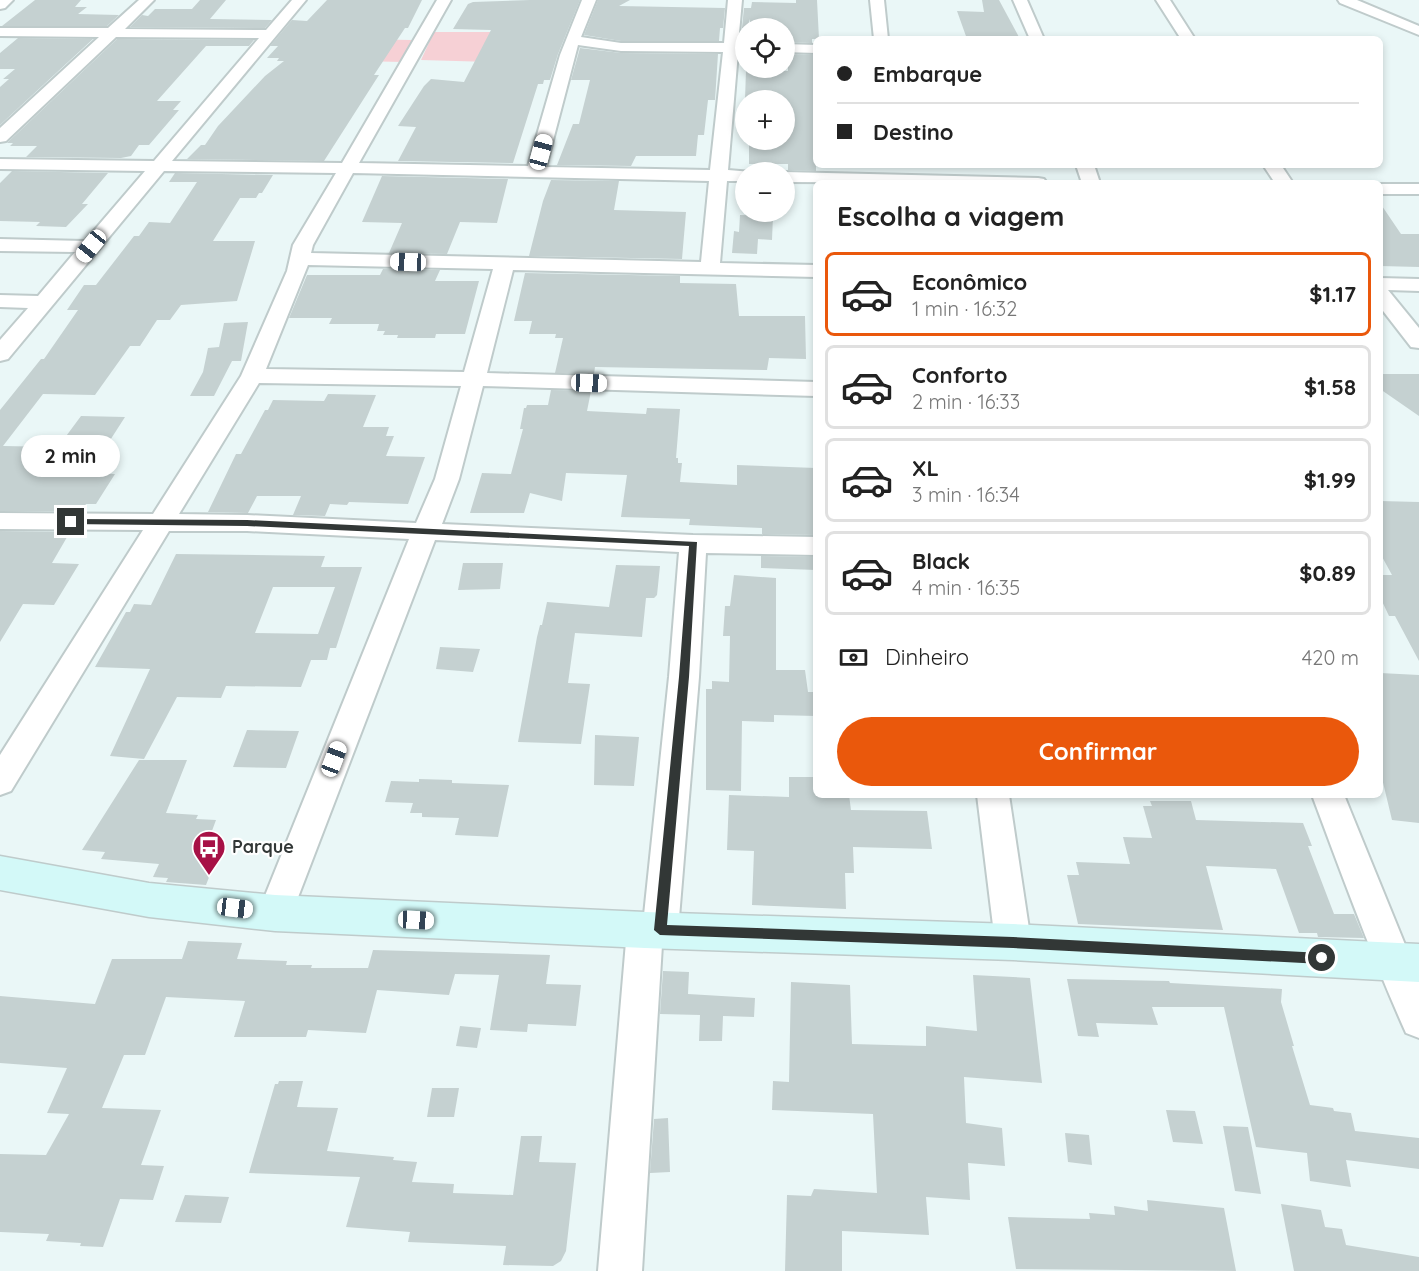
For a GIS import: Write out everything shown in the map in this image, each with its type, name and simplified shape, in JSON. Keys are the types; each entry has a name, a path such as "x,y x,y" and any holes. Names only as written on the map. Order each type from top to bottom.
{"street":[{"path":"0,5 6,0"},
{"path":"0,137 147,0"},
{"path":"0,354 298,0"},
{"path":"0,782 252,376 300,259 303,245 444,0"},
{"path":"536,171 570,48 589,0"},
{"path":"735,0 736,18"},
{"path":"877,0 881,36"},
{"path":"1020,0 1036,36"},
{"path":"1163,0 1186,36"},
{"path":"1345,0 1419,31"},
{"path":"0,32 271,34"},
{"path":"570,48 735,48"},
{"path":"795,49 813,50"},
{"path":"710,269 718,176 735,61"},
{"path":"0,164 735,176"},
{"path":"795,177 902,172 1001,180"},
{"path":"1383,189 1419,189"},
{"path":"0,245 91,246"},
{"path":"300,259 813,271"},
{"path":"275,914 447,479 504,265"},
{"path":"1383,284 1419,285"},
{"path":"1383,298 1419,342"},
{"path":"0,301 46,302"},
{"path":"252,376 473,379 813,389"},
{"path":"0,521 247,523 693,544 813,546"},
{"path":"620,1271 653,930 684,677 693,544"},
{"path":"993,798 1013,942"},
{"path":"1329,798 1406,963 1419,1021"},
{"path":"0,873 149,900 275,914 1013,942 1406,963"}],"shaded area":[{"path":"434,32 501,32 491,62 421,60"},
{"path":"350,39 412,40 403,62 357,61"}],"building":[{"path":"35,0 81,0 75,7 87,7 78,14 119,15 107,26 2,26"},
{"path":"200,0 226,0 210,19 272,20 265,28 130,27 142,15 148,16 155,9 192,9"},
{"path":"327,0 422,0 408,28 405,28 374,75 379,75 324,161 187,159 201,145 205,145 218,126 265,76 284,61 277,61 279,58 267,58 278,46 270,46 292,20 307,21"},
{"path":"580,0 550,80 544,80 543,84 538,84 513,163 398,161 416,127 398,126 424,86 431,79 464,82 491,30 453,29 468,4"},
{"path":"598,0 630,0 619,6 725,8 723,28 720,28 719,41 621,41 584,35"},
{"path":"796,0 817,0 819,36 813,36 812,43 795,42 795,18 743,18 744,8 751,8 752,2 796,3"},
{"path":"982,0 999,0 1018,36 966,36 957,11 984,12"},
{"path":"18,38 93,39 0,125 0,87 9,79 3,79 15,69 0,69 0,53"},
{"path":"117,39 254,40 249,46 206,46 157,101 181,101 173,110 179,110 149,145 139,145 131,156 121,158 26,157 37,146 10,146 13,143 7,143"},
{"path":"580,48 621,53 718,54 715,100 708,100 704,135 698,135 696,156 636,156 631,166 557,165 573,124 579,124 590,80 571,80"},
{"path":"795,54 813,55 813,168 816,168 816,171 795,170 795,162 749,162 749,150 795,150 795,90 745,90 746,78 795,78"},
{"path":"12,171 108,173 82,204 88,204 66,227 36,226 40,222 0,221 0,183"},
{"path":"175,173 273,175 262,193 259,193 256,198 240,198 213,241 255,241 237,301 181,305 170,320 157,320 140,346 130,346 95,395 43,394 3,446 58,447 81,416 125,417 89,473 115,474 96,504 86,504 81,511 0,511 0,410 41,359 44,359 78,310 67,310 84,285 96,285 134,236 139,236 149,222 170,223 197,182 169,182"},
{"path":"382,176 508,179 497,223 460,222 447,254 389,253 402,223 362,222"},
{"path":"551,180 619,181 614,210 686,212 682,259 529,256 543,201"},
{"path":"1383,207 1401,234 1419,234 1419,267 1383,266"},
{"path":"740,222 773,222 772,240 758,239 757,254 732,253 734,231 739,232"},
{"path":"383,269 440,270 435,281 479,281 465,334 436,334 435,338 397,338 398,335 383,335 385,331 377,331 379,324 329,324 332,318 289,318 307,275 380,275"},
{"path":"525,273 680,276 680,283 736,284 739,316 805,316 806,359 769,358 767,370 595,367 594,374 555,373 563,338 555,338 556,334 529,334 532,321 514,321"},
{"path":"248,322 241,361 232,361 214,396 190,396 203,372 208,348 219,347 224,323"},
{"path":"1383,374 1419,374 1419,416 1383,391"},
{"path":"551,390 591,391 587,411 646,414 647,408 680,409 676,458 678,458 678,463 682,463 680,482 737,485 737,465 813,468 813,535 762,534 762,528 689,525 690,519 621,517 627,475 566,473 562,501 530,493 524,513 470,513 482,473 511,474 523,429 520,429 524,408 527,405 548,405"},
{"path":"328,394 376,395 363,427 389,427 386,436 394,436 386,456 425,457 408,504 349,502 347,505 330,504 325,516 293,515 301,496 257,496 248,513 208,512 236,454 241,454 273,400 324,401"},
{"path":"1383,501 1419,502 1419,661 1395,616 1389,616 1383,603 1383,575 1392,575 1383,558"},
{"path":"0,531 70,532 52,563 79,564 54,605 23,604 0,642"},
{"path":"176,554 325,556 321,567 362,567 336,648 330,648 327,660 311,660 301,687 226,686 221,698 177,697 144,759 110,756 150,669 95,667 126,612 130,612 134,604 151,605","holes":["273,587 335,587 318,634 255,633"]},
{"path":"761,556 813,557 813,570 761,568"},
{"path":"463,563 503,563 500,589 458,590"},
{"path":"616,565 660,566 657,595 654,598 646,598 642,637 575,633 568,683 590,684 581,744 518,742 537,637 547,602 609,607"},
{"path":"734,575 776,578 776,670 805,670 808,692 813,692 813,716 774,715 774,722 742,721 741,791 706,790 706,689 712,689 712,681 729,682 730,636 723,636 725,606 730,606"},
{"path":"440,647 480,649 473,672 436,669"},
{"path":"1383,673 1419,675 1419,823 1392,820 1383,782"},
{"path":"247,730 299,731 286,768 233,767"},
{"path":"595,735 639,737 634,786 594,785"},
{"path":"139,760 187,760 166,813 198,815 196,819 216,820 209,839 224,839 206,885 166,882 168,878 153,877 159,864 101,859 105,852 82,850"},
{"path":"789,777 813,777 813,798 849,798 851,810 927,811 932,849 853,847 854,873 845,873 846,909 752,905 754,851 727,850 729,795 789,797"},
{"path":"419,779 509,785 498,837 455,835 459,818 422,817 422,813 410,813 413,803 385,802 391,781 419,782"},
{"path":"1150,801 1191,801 1196,820 1303,823 1312,846 1308,846 1334,914 1354,914 1364,938 1318,937 1317,933 1299,933 1276,869 1206,866 1223,930 1078,924 1067,875 1079,875 1076,862 1130,864 1123,837 1152,838 1143,806 1152,806"},
{"path":"188,941 242,943 237,959 287,961 286,965 312,965 311,968 368,968 373,950 550,955 546,984 581,985 576,1026 528,1024 527,1032 490,1030 499,975 455,974 449,995 377,990 366,1033 308,1030 306,1037 234,1037 245,1001 166,997 145,1055 124,1055 102,1108 161,1110 141,1165 164,1166 153,1200 120,1199 103,1247 46,1241 49,1234 0,1232 0,1154 46,1155 69,1114 47,1113 67,1068 0,1063 0,996 95,1004 112,959 182,959"},
{"path":"663,971 689,972 688,994 755,998 754,1017 723,1016 722,1041 699,1041 700,1015 660,1014"},
{"path":"973,975 1030,978 1042,1083 964,1077 966,1123 1002,1128 1005,1166 968,1163 970,1200 926,1197 929,1235 842,1231 842,1271 785,1271 787,1195 811,1196 814,1189 877,1193 873,1114 772,1110 773,1081 789,1082 791,982 850,985 852,1044 926,1046 926,1026 977,1031"},
{"path":"1067,979 1169,981 1170,983 1282,989 1281,1002 1310,1105 1351,1113 1355,1131 1419,1138 1419,1169 1346,1160 1351,1187 1310,1181 1307,1153 1256,1147 1224,1007 1152,1007 1158,1025 1096,1023 1099,1037 1078,1036"},
{"path":"460,1026 481,1028 477,1048 456,1046"},
{"path":"279,1081 303,1081 297,1107 338,1108 327,1151 394,1157 393,1160 417,1162 412,1182 454,1184 453,1193 513,1195 521,1136 542,1136 539,1162 576,1163 566,1251 561,1261 553,1266 503,1265 506,1246 408,1242 410,1232 346,1227 360,1177 249,1173 275,1084"},
{"path":"432,1088 459,1088 454,1117 427,1117"},
{"path":"1166,1110 1195,1111 1203,1144 1173,1142"},
{"path":"668,1118 670,1172 650,1173 654,1119"},
{"path":"1223,1126 1248,1127 1261,1194 1235,1191"},
{"path":"1065,1133 1089,1135 1092,1165 1068,1162"},
{"path":"185,1195 229,1197 221,1223 175,1222"},
{"path":"1147,1200 1224,1208 1236,1271 1016,1269 1008,1217 1090,1219 1089,1213 1115,1215 1114,1206 1148,1211"},
{"path":"1281,1204 1321,1210 1325,1227 1342,1229 1346,1245 1419,1257 1419,1271 1294,1271"}],"place":[{"name":"Parque","path":"209,876"}],"route":[{"path":"71,522 247,523 693,544 684,677 660,930 1013,942 1322,958"}]}
